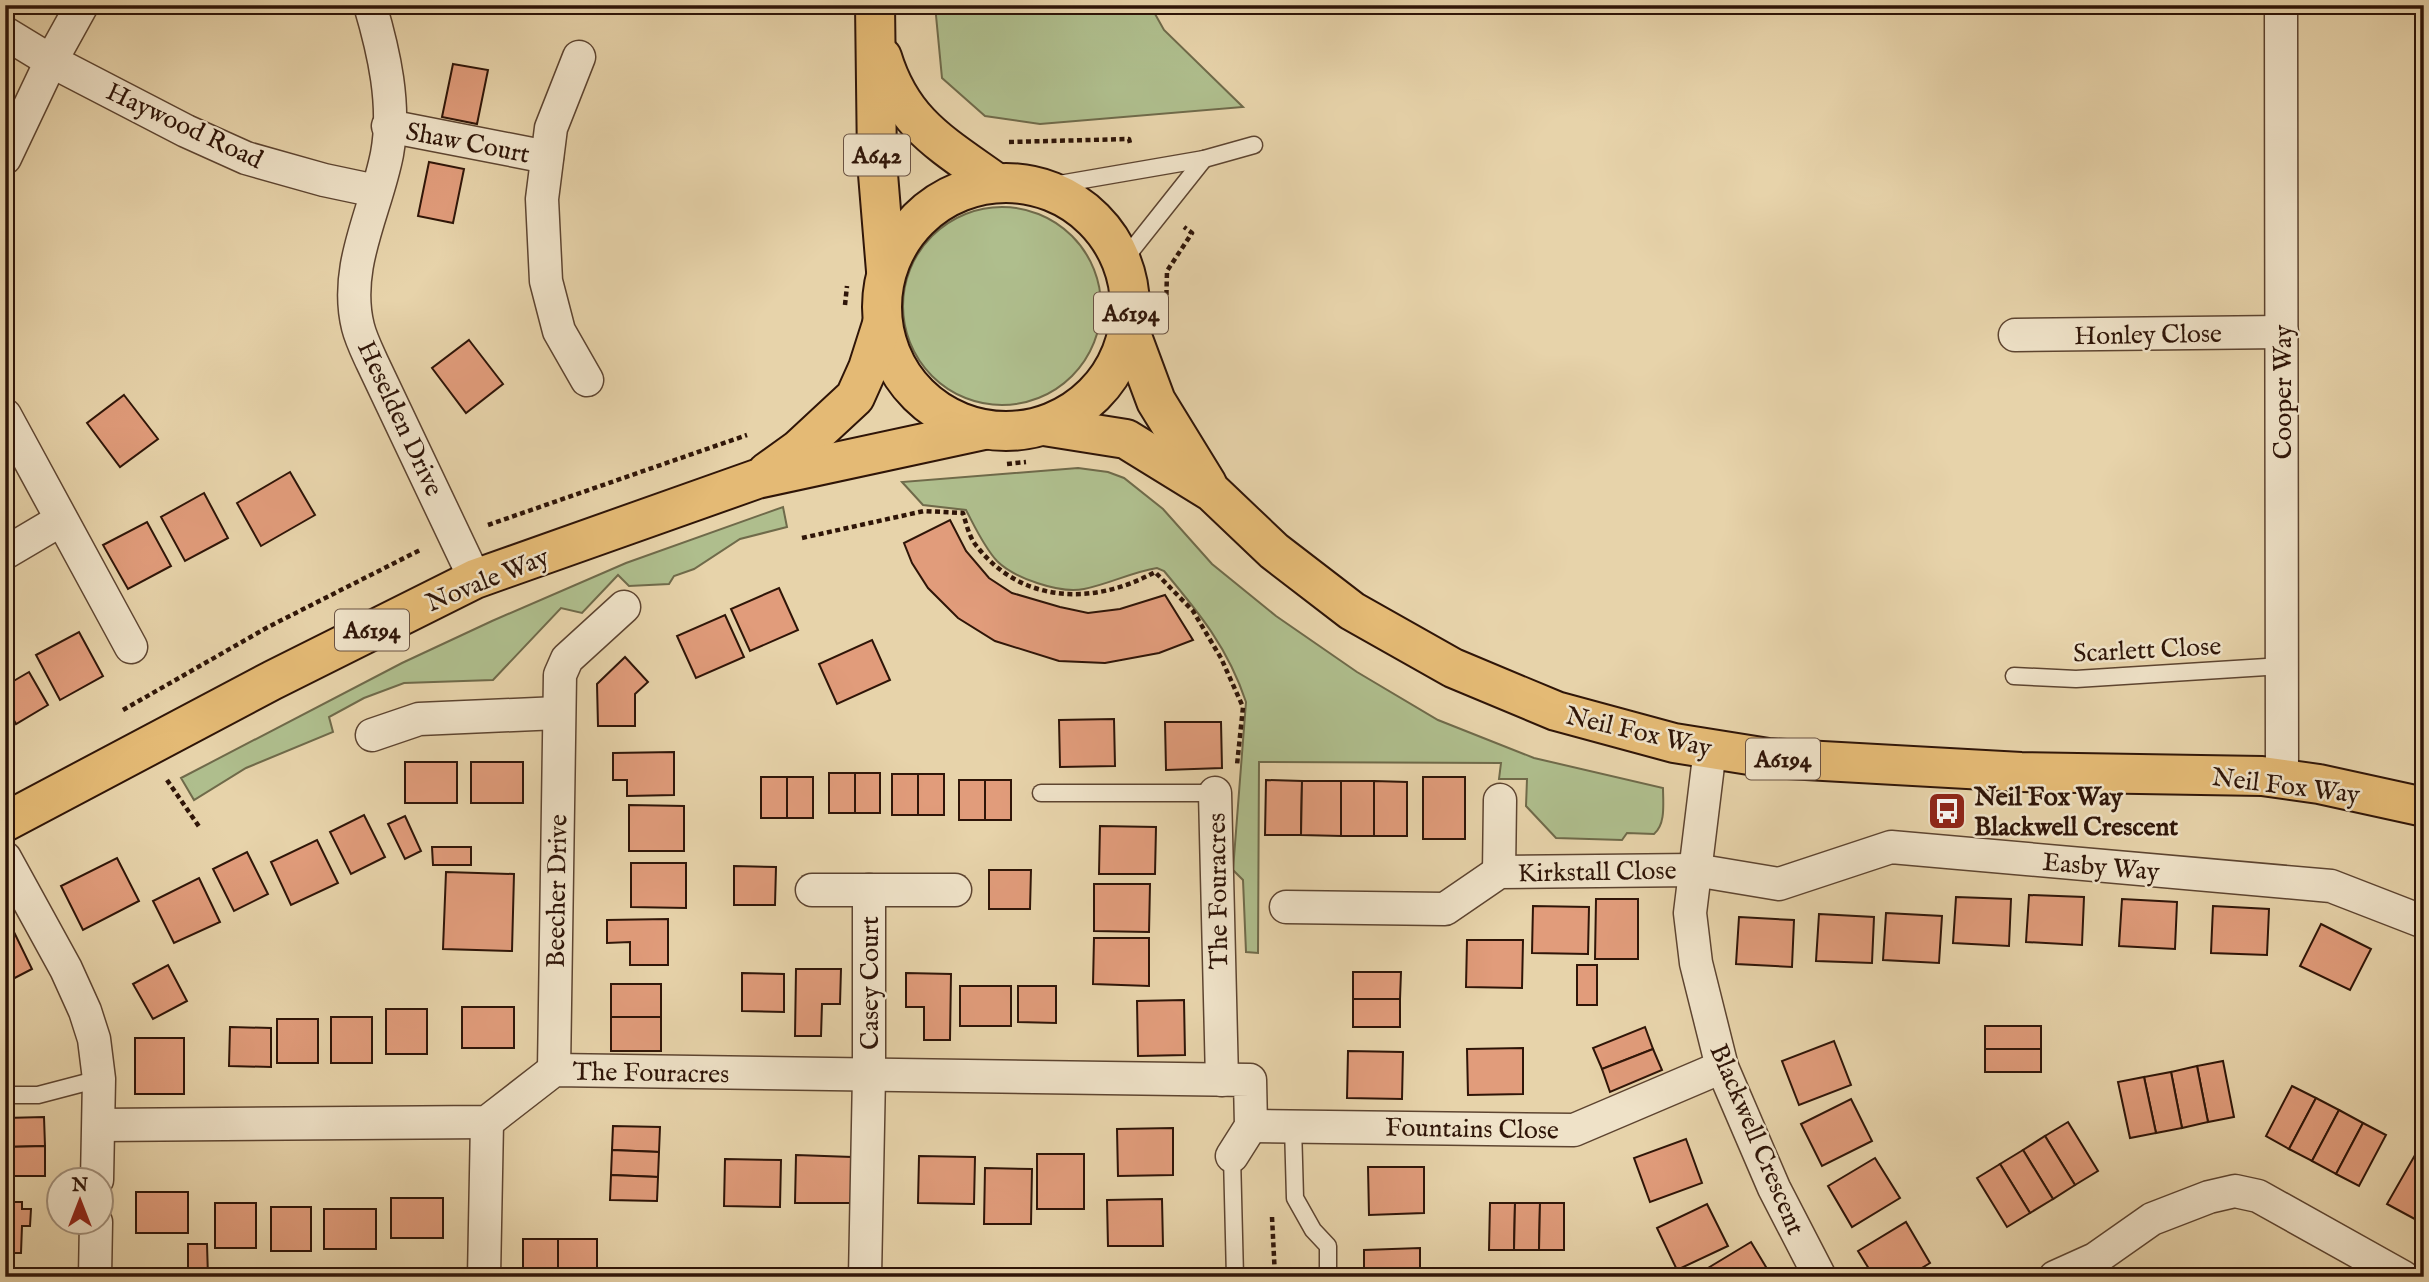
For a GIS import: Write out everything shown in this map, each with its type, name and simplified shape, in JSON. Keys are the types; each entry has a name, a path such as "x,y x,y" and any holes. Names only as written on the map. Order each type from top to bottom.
{"main road":[{"name":"A642","path":"875,22 888,78 908,112 929,135 995,183"},
{"name":"A642","path":"875,22 877,162 886,271"},
{"name":"A6194","path":"995,183 1042,187 1066,197 1089,213 1107,232 1123,261 1130,285 1130,331 1114,371 1095,395 1039,443 1003,432 961,424 925,402 898,370 888,350 882,324 882,288 886,271 913,223 937,203 965,189 995,183"},
{"name":"Novale Way","path":"757,479 799,449 855,397 868,368 882,324"},
{"name":"Neil Fox Way","path":"1130,331 1156,401 1212,492"},
{"name":"Novale Way","path":"5,822 273,680 475,579 757,479 984,430"},
{"name":"Neil Fox Way","path":"1039,443 1126,439 1212,492 1274,551 1352,611 1453,667 1556,711 1674,743 1768,758 1878,765 2021,772 2262,776 2319,784 2424,807"}],"street":[{"path":"5,158 51,61 82,5"},
{"name":"Heselden Drive","path":"370,5 379,33 390,101 387,153 358,257 354,290 358,326 372,362 475,579"},
{"name":"Cooper Way","path":"2281,5 2282,779"},
{"name":"Haywood Road","path":"5,33 51,61 186,131 246,158 324,180 376,191"},
{"name":"Shaw Court","path":"579,57 551,128 542,199 546,281 559,331 587,380"},
{"name":"Shaw Court","path":"388,126 547,158"},
{"name":"Honley Close","path":"2015,335 2282,332"},
{"path":"5,415 131,647"},
{"path":"5,553 61,520"},
{"name":"Beecher Drive","path":"554,1070 560,675 567,659 624,607"},
{"path":"372,735 419,719 558,713"},
{"name":"Blackwell Crescent","path":"1710,749 1690,913 1696,963 1721,1068 1774,1188 1820,1277"},
{"name":"The Fouracres","path":"1215,793 1222,1080"},
{"name":"Kirkstall Close","path":"1499,872 1500,800"},
{"name":"Easby Way","path":"1695,870 1779,884 1891,847 2331,886 2424,922"},
{"path":"5,858 43,926 85,1011 94,1039 99,1079 98,1166"},
{"name":"Kirkstall Close","path":"1286,907 1445,909 1499,872 1695,870"},
{"name":"Casey Court","path":"812,890 955,890"},
{"name":"Casey Court","path":"865,1277 869,890"},
{"name":"Fountains Close","path":"1251,1126 1574,1130 1721,1068"},
{"name":"The Fouracres","path":"488,1122 554,1070 1250,1080 1251,1126"},
{"path":"99,1125 488,1122 484,1277"},
{"path":"1232,1156 1251,1126"},
{"path":"2055,1277 2095,1259 2152,1219 2209,1197 2235,1191 2258,1196 2403,1277"},
{"path":"95,1277 96,1236"}],"lane":[{"path":"1042,187 1204,159 1254,145"},
{"path":"1123,261 1204,159"},
{"name":"Scarlett Close","path":"2014,676 2076,679 2282,666"},
{"name":"The Fouracres","path":"1041,793 1215,793"},
{"path":"5,1095 38,1095 99,1079"},
{"path":"1293,1126 1295,1198 1313,1230 1328,1246 1328,1277"},
{"path":"1232,1156 1235,1277"}],"path":[{"path":"1003,141 1013,143 1129,139"},
{"path":"1167,324 1167,271 1192,233"},
{"path":"996,465 1039,443"},
{"path":"802,538 924,511 963,513 973,542 995,566 1013,580 1040,589 1074,596 1101,593 1134,584 1155,572 1193,611 1221,658 1243,707 1236,776 1215,793"},
{"path":"166,779 200,828"},
{"path":"2203,1277 2242,1270 2255,1277"}],"green space":[{"path":"935,5 1150,5 1164,30 1243,107 1040,124 985,116 942,78"},
{"path":"1002,207 1021,208 1040,214 1057,223 1072,236 1085,251 1094,268 1100,287 1100,325 1094,344 1085,361 1072,376 1057,389 1040,398 1021,404 1002,405 983,404 964,398 947,389 932,376 919,361 910,344 904,325 903,306 904,287 910,268 919,251 932,236 947,223 964,214 983,208"},
{"path":"1078,468 1108,472 1124,478 1163,509 1212,564 1276,616 1357,672 1438,720 1534,758 1663,788 1663,813 1658,830 1654,834 1627,833 1622,840 1556,838 1526,806 1527,779 1499,779 1501,763 1259,762 1258,953 1246,952 1243,880 1233,870 1246,702 1222,648 1201,617 1164,571 1157,568 1074,590 1050,587 1026,579 997,561 966,510 923,505 902,482"},
{"path":"783,507 787,527 740,539 694,569 674,576 669,584 629,586 618,575 582,613 561,608 493,680 404,683 364,698 329,717 333,732 246,768 194,800 181,778 402,663 492,621 626,563"}],"building":[{"path":"453,64 488,70 477,124 442,117"},
{"path":"429,162 464,169 453,223 418,216"},
{"path":"469,340 503,384 466,413 432,368"},
{"path":"124,395 158,439 120,467 87,423"},
{"path":"290,472 315,515 261,546 237,503"},
{"path":"204,493 228,538 185,561 161,517"},
{"path":"950,520 966,551 989,578 1012,593 1088,613 1120,609 1165,595 1193,640 1159,653 1105,663 1059,661 995,641 958,618 928,588 912,563 904,543"},
{"path":"147,522 171,566 128,589 103,545"},
{"path":"779,588 798,630 750,651 731,609"},
{"path":"725,615 744,657 696,678 677,636"},
{"path":"79,632 103,676 60,700 36,655"},
{"path":"872,640 890,680 837,704 819,664"},
{"path":"625,657 648,682 635,694 635,726 598,726 597,684"},
{"path":"29,672 48,705 16,724 5,704 5,686"},
{"path":"1114,719 1115,766 1060,767 1059,720"},
{"path":"1165,722 1221,722 1222,768 1166,770"},
{"path":"674,752 674,795 627,796 627,780 613,780 613,753"},
{"path":"405,762 457,762 457,803 405,803"},
{"path":"471,762 523,762 523,803 471,803"},
{"path":"829,773 855,773 855,813 829,813"},
{"path":"855,773 880,773 880,813 855,813"},
{"path":"892,774 918,774 918,815 892,815"},
{"path":"918,774 944,774 944,815 918,815"},
{"path":"761,777 787,777 787,818 761,818"},
{"path":"787,777 813,777 813,818 787,818"},
{"path":"1423,777 1465,777 1465,839 1423,839"},
{"path":"959,780 985,780 985,820 959,820"},
{"path":"985,780 1011,780 1011,820 985,820"},
{"path":"1266,780 1302,781 1301,835 1265,835"},
{"path":"1302,781 1341,781 1341,836 1301,835"},
{"path":"1341,781 1374,781 1374,836 1341,836"},
{"path":"1374,781 1407,782 1407,836 1374,836"},
{"path":"629,805 684,806 684,851 629,851"},
{"path":"364,815 385,857 351,874 330,832"},
{"path":"405,816 421,851 405,859 388,824"},
{"path":"1100,826 1156,827 1155,874 1099,874"},
{"path":"317,840 338,883 291,905 271,862"},
{"path":"432,847 471,847 471,865 433,865"},
{"path":"247,852 268,894 234,911 213,869"},
{"path":"117,858 139,901 83,930 61,886"},
{"path":"631,863 686,863 686,908 631,907"},
{"path":"734,866 776,867 775,905 734,905"},
{"path":"989,870 1031,870 1030,909 989,909"},
{"path":"446,872 514,874 512,951 443,949"},
{"path":"199,878 220,922 174,943 153,901"},
{"path":"1094,884 1150,884 1149,932 1094,931"},
{"path":"2029,895 2084,897 2082,945 2026,942"},
{"path":"1956,897 2011,899 2009,946 1953,943"},
{"path":"1596,899 1638,899 1638,959 1595,959"},
{"path":"2122,899 2177,902 2175,949 2119,946"},
{"path":"1533,906 1589,907 1588,954 1532,953"},
{"path":"2213,906 2269,909 2267,955 2211,953"},
{"path":"1886,913 1942,916 1939,963 1883,960"},
{"path":"1819,914 1874,917 1872,963 1816,961"},
{"path":"1739,917 1794,920 1792,967 1736,964"},
{"path":"668,919 668,965 630,965 630,942 607,943 607,920"},
{"path":"2321,924 2371,949 2350,990 2300,966"},
{"path":"12,928 32,969 5,983 5,931"},
{"path":"1094,938 1149,938 1149,986 1093,984"},
{"path":"1467,940 1523,940 1522,988 1466,987"},
{"path":"168,965 187,1001 153,1019 133,984"},
{"path":"1577,965 1597,965 1597,1005 1577,1005"},
{"path":"796,969 841,969 840,1004 822,1004 821,1036 795,1036"},
{"path":"1353,972 1401,972 1400,999 1353,999"},
{"path":"742,973 784,974 784,1012 742,1011"},
{"path":"906,973 951,974 950,1040 924,1040 924,1007 906,1007"},
{"path":"611,984 661,984 661,1017 611,1017"},
{"path":"960,986 1011,986 1011,1026 960,1026"},
{"path":"1018,986 1056,986 1056,1023 1018,1022"},
{"path":"1353,999 1400,999 1400,1027 1353,1027"},
{"path":"1184,1000 1185,1055 1138,1056 1137,1001"},
{"path":"462,1007 514,1007 514,1048 462,1048"},
{"path":"386,1009 427,1009 427,1054 386,1054"},
{"path":"331,1017 372,1017 372,1063 331,1063"},
{"path":"611,1017 661,1017 661,1051 611,1051"},
{"path":"277,1019 318,1019 318,1063 277,1063"},
{"path":"1985,1026 2041,1026 2041,1049 1985,1049"},
{"path":"230,1027 271,1028 271,1067 229,1066"},
{"path":"1645,1027 1653,1049 1602,1069 1593,1048"},
{"path":"135,1038 184,1038 184,1094 135,1094"},
{"path":"1834,1041 1851,1085 1799,1105 1782,1061"},
{"path":"1523,1048 1523,1094 1468,1095 1467,1049"},
{"path":"1653,1049 1662,1070 1610,1092 1602,1069"},
{"path":"1985,1049 2041,1049 2041,1072 1985,1072"},
{"path":"1348,1051 1403,1052 1402,1099 1347,1098"},
{"path":"2223,1061 2234,1117 2208,1122 2197,1066"},
{"path":"2197,1066 2208,1122 2182,1128 2171,1072"},
{"path":"2171,1072 2182,1128 2156,1133 2144,1077"},
{"path":"2144,1077 2156,1133 2130,1138 2118,1082"},
{"path":"2292,1086 2316,1098 2289,1149 2266,1136"},
{"path":"2316,1098 2339,1110 2312,1161 2289,1149"},
{"path":"1851,1099 1872,1141 1822,1166 1801,1124"},
{"path":"2339,1110 2363,1123 2336,1174 2312,1161"},
{"path":"44,1117 45,1146 5,1147 5,1118"},
{"path":"2068,1122 2098,1171 2075,1185 2045,1136"},
{"path":"2363,1123 2386,1135 2359,1186 2336,1174"},
{"path":"613,1126 660,1127 659,1152 612,1150"},
{"path":"1173,1128 1173,1175 1118,1176 1117,1129"},
{"path":"2045,1136 2075,1185 2053,1199 2023,1150"},
{"path":"1686,1139 1702,1183 1650,1202 1634,1158"},
{"path":"45,1146 45,1176 5,1176 5,1147"},
{"path":"612,1150 659,1152 658,1177 611,1175"},
{"path":"2023,1150 2053,1199 2030,1213 2000,1164"},
{"path":"1037,1154 1084,1154 1084,1209 1037,1209"},
{"path":"796,1155 852,1157 851,1203 795,1203"},
{"path":"2415,1155 2424,1160 2424,1224 2387,1204"},
{"path":"919,1156 975,1157 974,1204 918,1203"},
{"path":"1875,1158 1900,1198 1852,1227 1828,1186"},
{"path":"725,1159 781,1160 780,1207 724,1206"},
{"path":"2000,1164 2030,1213 2007,1227 1977,1178"},
{"path":"1368,1167 1424,1167 1424,1213 1369,1215"},
{"path":"985,1168 1032,1169 1031,1224 984,1224"},
{"path":"611,1175 658,1177 657,1201 610,1200"},
{"path":"136,1192 188,1192 188,1233 136,1233"},
{"path":"391,1198 443,1198 443,1238 391,1238"},
{"path":"1162,1199 1163,1246 1108,1246 1107,1200"},
{"path":"5,1202 22,1202 22,1209 31,1209 30,1226 22,1226 21,1253 5,1253"},
{"path":"215,1203 256,1203 256,1248 215,1248"},
{"path":"1490,1203 1515,1203 1514,1250 1489,1250"},
{"path":"1515,1203 1540,1203 1539,1250 1514,1250"},
{"path":"1540,1203 1564,1203 1564,1250 1539,1250"},
{"path":"1707,1204 1728,1246 1677,1270 1657,1228"},
{"path":"271,1207 311,1207 311,1251 271,1251"},
{"path":"324,1209 376,1209 376,1249 324,1249"},
{"path":"1906,1222 1930,1263 1907,1277 1874,1277 1858,1251"},
{"path":"523,1239 558,1239 558,1277 523,1277"},
{"path":"558,1239 597,1239 597,1277 558,1277"},
{"path":"1751,1242 1772,1277 1707,1277 1703,1271"},
{"path":"188,1244 207,1244 208,1277 188,1277"},
{"path":"1420,1248 1420,1277 1364,1277 1364,1250"},
{"path":"1122,1272 1169,1275 1169,1277 1122,1277"}],"place":[{"name":"Neil Fox Way Blackwell Crescent","path":"1947,811"}]}
